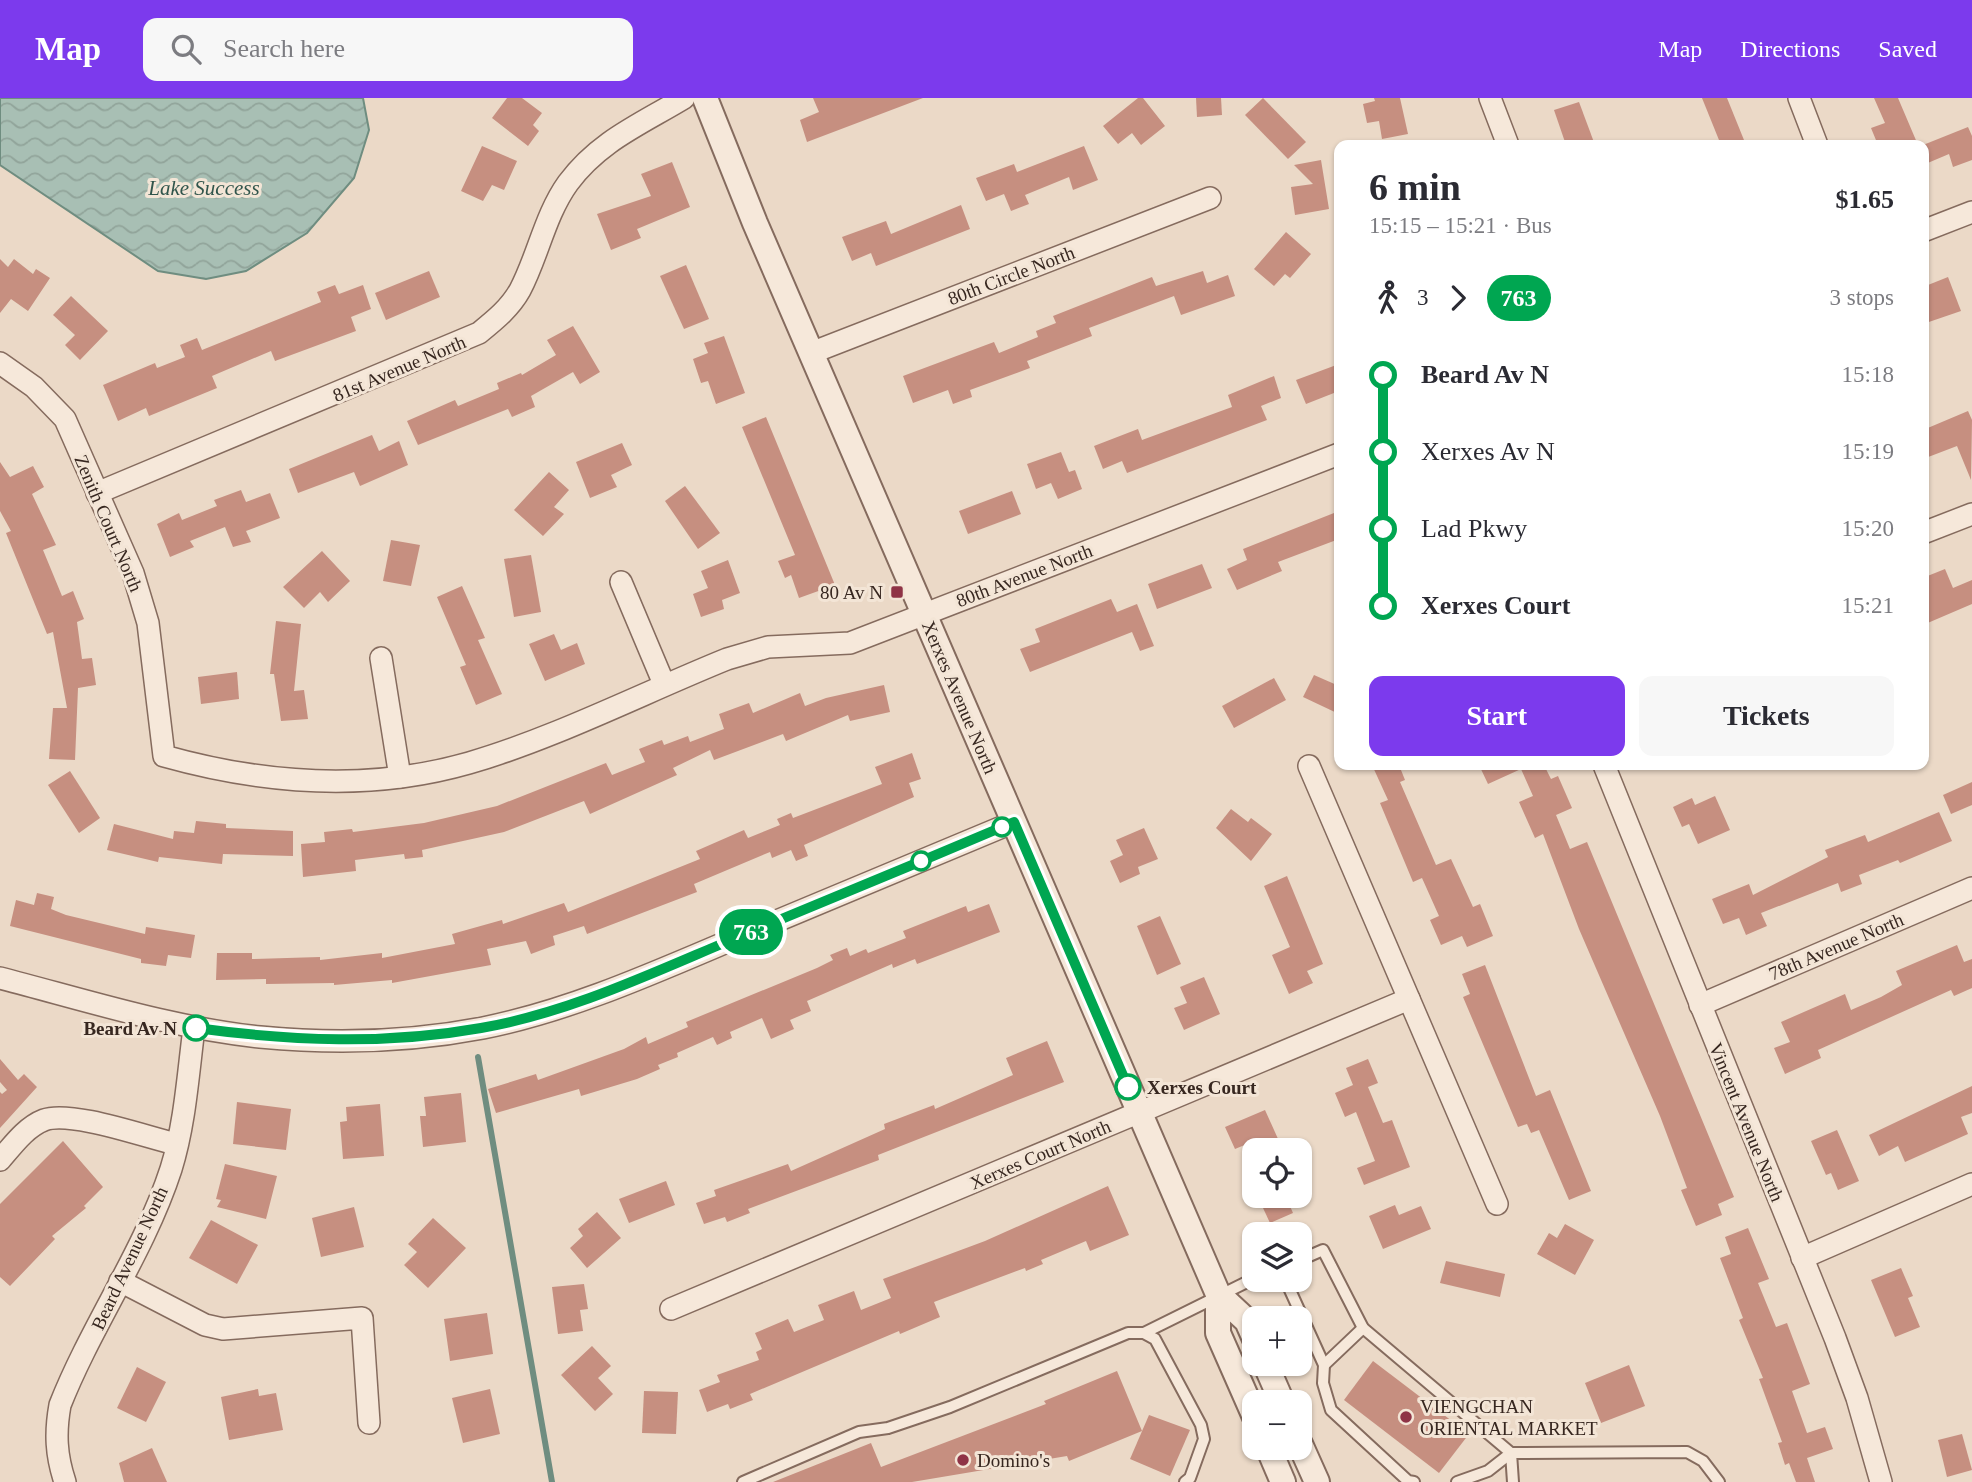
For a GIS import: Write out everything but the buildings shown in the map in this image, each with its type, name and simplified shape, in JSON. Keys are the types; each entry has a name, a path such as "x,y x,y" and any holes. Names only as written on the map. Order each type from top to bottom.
{"street":[{"name":"81st Avenue North","path":"97,493 480,333 502,315 519,292 548,218 566,185 590,155 618,134 684,98"},
{"name":"Xerxes Avenue North","path":"705,98 811,353 1218,1294 1218,1333 1243,1390"},
{"path":"1490,98 1506,140"},
{"path":"1800,98 1815,140"},
{"name":"80th Circle North","path":"811,353 1210,198"},
{"path":"1929,229 1972,212"},
{"name":"Zenith Court North","path":"0,363 51,401 65,419 133,573 148,623 164,756"},
{"name":"80th Avenue North","path":"164,756 223,773 285,781 345,782 400,777 469,763 726,659 768,647 850,643 1334,456"},
{"path":"1929,531 1972,514"},
{"path":"621,582 664,684"},
{"path":"381,658 400,777"},
{"path":"1309,766 1497,1204"},
{"name":"Vincent Avenue North","path":"1606,770 1857,1398 1881,1482"},
{"path":"0,978 194,1028 259,1037 334,1041 407,1038 483,1028 555,1009 627,984 1014,822"},
{"name":"78th Avenue North","path":"1700,1005 1972,888"},
{"name":"Xerxes Court North","path":"671,1309 1409,999"},
{"name":"Beard Avenue North","path":"65,1482 57,1456 55,1430 60,1405 150,1223 176,1144 194,1028"},
{"path":"0,1160 27,1129 43,1120 62,1115 176,1144"},
{"path":"1802,1258 1972,1184"},
{"path":"120,1281 205,1325 223,1329 362,1318 369,1423"},
{"name":"Xerxes Avenue North","path":"1218,1294 1242,1316"},
{"path":"1274,1460 1283,1482"},
{"path":"1307,1460 1317,1482"}],"lane":[{"path":"1312,1254 1323,1250 1363,1328 1511,1453 1513,1482"},
{"path":"743,1482 859,1432 888,1428 950,1408 1128,1333 1144,1333 1242,1284"},
{"path":"1291,1292 1324,1365 1322,1383 1331,1410 1408,1481 1414,1482"},
{"path":"1324,1365 1363,1328"},
{"path":"1144,1333 1155,1339 1201,1425 1204,1439 1190,1478 1185,1482"},
{"path":"1457,1482 1488,1471 1511,1453 1687,1452 1703,1461 1719,1482"}],"water":[{"name":"Lake Success","path":"0,98 363,98 369,130 354,178 307,233 246,271 206,279 158,271 0,165"}],"waterway":[{"path":"478,1057 552,1482"}],"bus line":[{"name":"763","path":"196,1028 259,1037 334,1041 407,1038 483,1028 555,1009 627,984 1014,822 1128,1087"}],"place":[{"name":"80 Av N","path":"897,592"},
{"name":"Beard Av N","path":"196,1028"},
{"name":"Xerxes Court","path":"1128,1087"},
{"name":"VIENGCHAN ORIENTAL MARKET","path":"1406,1417"},
{"name":"Domino's","path":"963,1460"}]}
